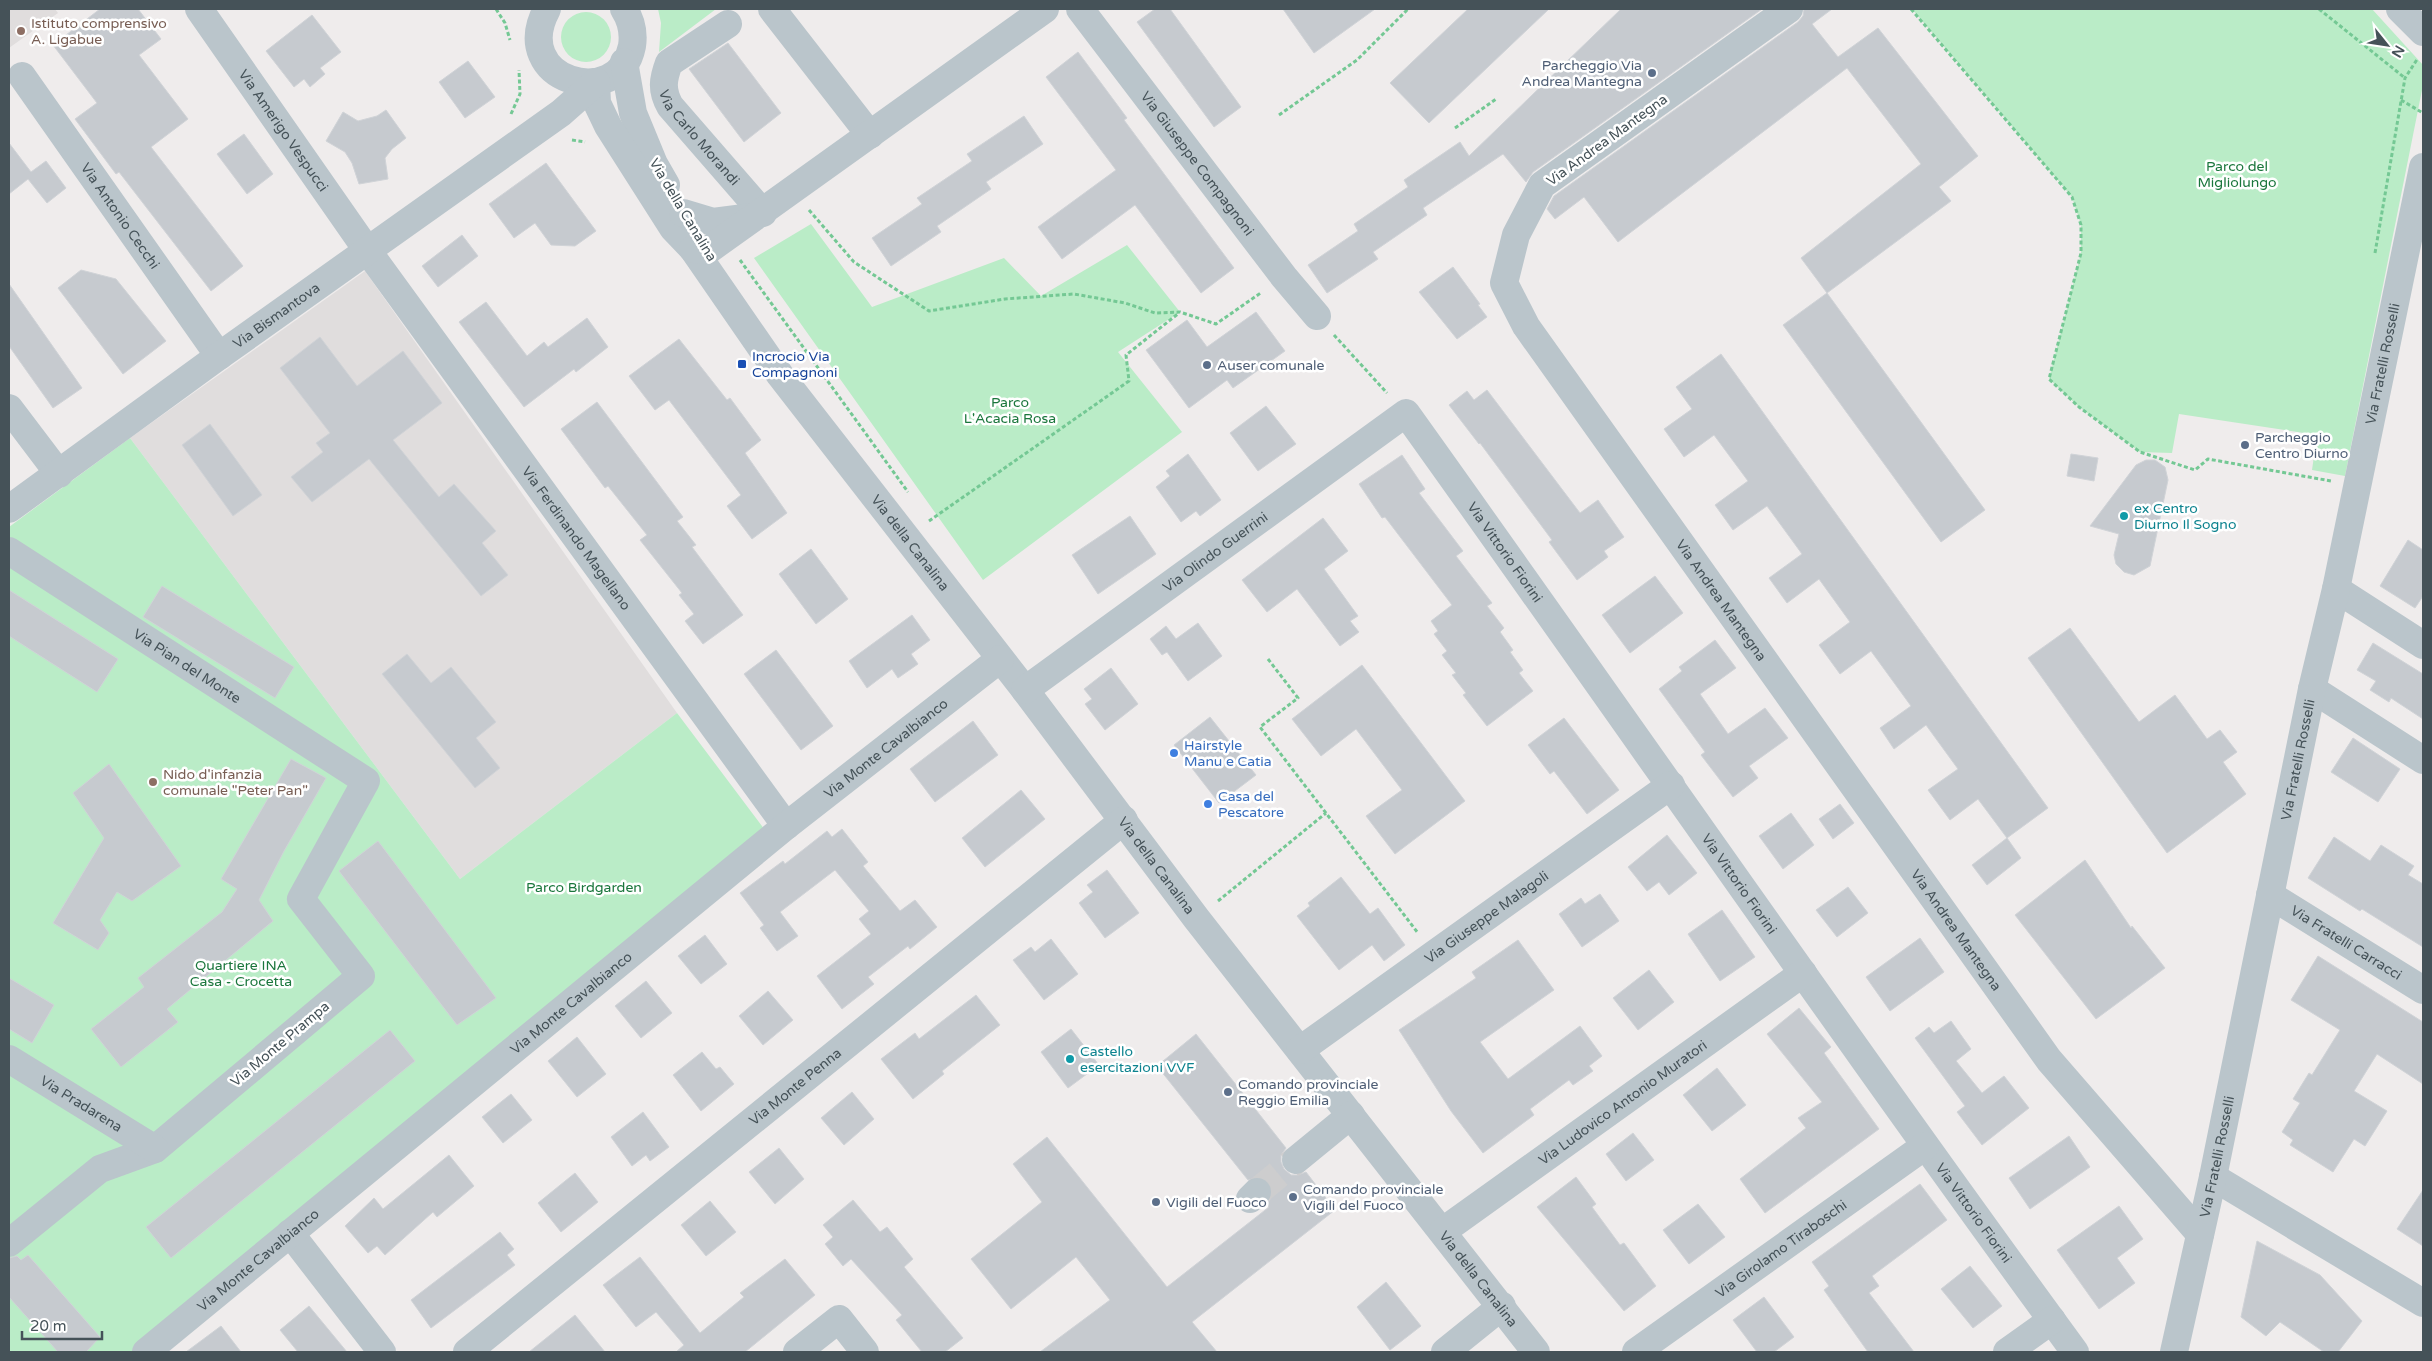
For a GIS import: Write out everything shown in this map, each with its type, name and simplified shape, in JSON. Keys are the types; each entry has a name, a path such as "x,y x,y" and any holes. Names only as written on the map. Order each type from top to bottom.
{"street":[{"name":"Via Amerigo Vespucci","path":"199,9 367,250"},
{"name":"Via della Canalina","path":"624,9 631,24 633,34 630,52 624,62 633,113 654,164 683,214 700,250 780,375 1025,690 1196,918 1502,1306 1536,1352"},
{"path":"772,9 870,135"},
{"path":"700,250 761,214 1045,9"},
{"name":"Via Giuseppe Compagnoni","path":"1080,9 1284,277 1317,316"},
{"name":"Via Andrea Mantegna","path":"1789,9 1542,185 1516,235 1504,282 1526,326 2049,1060 2200,1234"},
{"path":"2400,9 2423,32"},
{"path":"542,11 538,33 542,54 561,76 578,82 596,82 612,74 624,62"},
{"name":"Via Carlo Morandi","path":"728,24 669,62 662,86 664,97 670,106 761,214"},
{"name":"Via Antonio Cecchi","path":"22,76 219,356"},
{"path":"544,124 561,76"},
{"name":"Via Bismantova","path":"9,509 219,356 561,113 596,82"},
{"name":"Via della Canalina","path":"596,82 597,103 608,126 674,228 700,250"},
{"name":"Via Fratelli Rosselli","path":"2174,1352 2213,1177 2312,689 2336,589 2423,167"},
{"path":"683,214 713,222 761,214"},
{"name":"Via Ferdinando Magellano","path":"367,250 786,826"},
{"path":"9,408 59,474"},
{"name":"Via Olindo Guerrini","path":"1025,690 1406,413"},
{"name":"Via Vittorio Fiorini","path":"1406,413 1671,784 1925,1146 2075,1352"},
{"name":"Via Pian del Monte","path":"9,551 366,781"},
{"path":"2336,589 2423,645"},
{"name":"Via Monte Cavalbianco","path":"146,1352 786,826 1000,659"},
{"path":"2312,689 2423,760"},
{"name":"Via Monte Prampa","path":"9,1243 100,1169 155,1149 361,976 301,899 366,781"},
{"name":"Via Giuseppe Malagoli","path":"1300,1050 1671,784"},
{"name":"Via Monte Penna","path":"467,1352 1124,820"},
{"name":"Via Fratelli Carracci","path":"2270,895 2423,990"},
{"name":"Via Ludovico Antonio Muratori","path":"1443,1232 1803,973"},
{"name":"Via Pradarena","path":"9,1058 155,1149"},
{"path":"1296,1160 1351,1115"},
{"name":"Via Girolamo Tiraboschi","path":"1636,1352 1925,1146"},
{"path":"2213,1177 2423,1303"},
{"path":"290,1233 382,1352"},
{"path":"1445,1352 1502,1306"},
{"path":"797,1352 839,1319 865,1352"},
{"path":"2007,1352 2052,1320"}],"path":[{"path":"1279,114 1356,60 1408,9"},
{"path":"1911,9 2072,197 2081,225 2081,253 2049,379 2079,407 2140,452 2195,470 2208,459 2337,482"},
{"path":"2319,9 2405,78"},
{"path":"1455,128 1496,98"},
{"path":"2401,100 2423,113"},
{"path":"806,205 854,262 928,311 1005,299 1074,294 1125,303 1155,312 1180,312 1216,324 1284,277"},
{"path":"929,521 1129,381 1126,355 1180,312"},
{"path":"1317,316 1406,413"},
{"path":"1268,659 1298,698 1260,727 1434,954"},
{"path":"1196,918 1326,813"}],"shaded area":[{"name":"Istituto comprensivo A. Ligabue","path":"9,9 55,9 58,13 9,48"},
{"path":"365,271 677,713 460,879 130,438"}],"green space":[{"path":"658,9 716,9 659,52 661,23"},
{"name":"Parco del Migliolungo","path":"1912,9 2372,9 2423,65 2423,85 2345,476 2312,470 2317,435 2179,414 2172,453 2140,452 2079,407 2049,379 2081,253 2081,225 2072,197"},
{"path":"581,12 591,12 604,19 611,32 611,42 604,55 591,62 581,62 572,58 565,51 561,42 561,32 565,23 572,16"},
{"name":"Parco L'Acacia Rosa","path":"811,224 872,307 1004,258 1041,296 1127,245 1180,312 1118,352 1182,432 983,580 754,258"},
{"name":"Quartiere INA Casa - Crocetta","path":"130,438 460,879 677,713 771,838 146,1352 9,1352 9,527"}],"building":[{"path":"100,9 138,9 161,39 139,55 188,119 151,147 243,266 211,291 119,172 116,174 75,119 97,103 53,45"},
{"path":"1155,9 1170,9 1241,107 1214,127 1137,22"},
{"path":"1283,9 1375,9 1314,53"},
{"path":"1468,9 1549,9 1429,123 1390,83"},
{"path":"1621,9 1762,9 1533,172 1526,182 1503,154 1423,208 1427,215 1373,252 1378,259 1327,293 1308,265 1358,231 1354,224 1408,187 1404,180 1460,142 1469,156"},
{"path":"1804,9 1832,9 1812,24 1838,57 1878,28 1978,156 1939,187 1951,201 1827,293 1801,258 1921,164 1847,68 1618,242 1584,197 1555,219 1547,209 1554,196 1798,22 1803,16"},
{"path":"312,15 341,52 320,68 325,74 310,87 304,79 294,87 266,51"},
{"path":"728,43 781,113 744,142 689,69"},
{"path":"1078,52 1127,118 1124,120 1234,268 1201,293 1135,205 1062,259 1038,227 1116,170 1046,77"},
{"path":"468,61 495,97 465,118 439,82"},
{"path":"386,110 406,138 392,149 385,158 388,179 359,184 352,163 345,152 326,141 343,112 358,121 377,116"},
{"path":"1024,116 1043,144 986,182 991,189 937,226 941,232 891,266 872,238 922,204 917,198 972,161 967,154"},
{"path":"244,134 273,174 247,194 217,154"},
{"path":"9,143 31,172 46,161 66,188 47,203 28,179 9,194"},
{"path":"546,163 596,231 575,246 551,245 535,223 514,238 489,204"},
{"path":"462,235 478,256 438,287 422,266"},
{"path":"1453,267 1480,304 1478,305 1487,317 1457,339 1419,292"},
{"path":"81,270 116,279 166,341 123,374 58,288"},
{"path":"9,284 82,388 53,408 9,346"},
{"path":"1827,293 1985,510 1941,542 1783,325"},
{"path":"486,302 527,356 544,342 548,347 587,318 608,347 576,372 574,369 524,407 459,322"},
{"path":"1256,312 1285,351 1233,388 1227,380 1189,408 1146,350 1187,320 1207,347"},
{"path":"320,337 357,386 403,351 442,403 393,440 439,497 454,484 496,531 482,543 508,575 481,596 369,459 312,502 291,477 323,452 316,443 330,433 280,368"},
{"path":"679,339 727,400 730,398 761,440 745,453 787,513 752,539 727,506 741,495 669,400 655,410 629,376"},
{"path":"1721,354 2048,808 2007,838 1978,799 1950,820 1928,790 1958,769 1926,725 1894,749 1880,728 1911,706 1871,651 1840,674 1819,645 1850,622 1819,579 1787,603 1769,578 1802,554 1767,506 1733,530 1715,505 1748,481 1714,435 1684,457 1664,429 1692,409 1676,387"},
{"path":"1487,390 1580,513 1598,500 1624,537 1604,551 1608,557 1577,580 1549,542 1552,540 1480,443 1449,405 1467,391 1474,400"},
{"path":"597,402 683,517 677,521 696,545 692,547 743,615 703,644 685,621 694,614 679,595 682,593 640,540 647,535 608,486 605,488 561,429"},
{"path":"1266,406 1296,444 1258,471 1230,433"},
{"path":"210,424 262,495 233,516 182,445"},
{"path":"1188,454 1221,500 1200,516 1196,511 1181,522 1156,487 1170,476 1166,471"},
{"path":"2071,454 2098,458 2094,481 2067,476"},
{"path":"1402,455 1425,489 1419,493 1463,551 1456,556 1492,603 1487,606 1504,628 1500,632 1513,650 1510,652 1523,670 1519,673 1533,691 1487,726 1463,695 1466,693 1452,675 1456,673 1442,655 1447,651 1434,634 1438,631 1431,621 1452,605 1385,517 1382,518 1359,484"},
{"name":"ex Centro Diurno Il Sogno","path":"2146,460 2155,460 2165,467 2168,480 2150,566 2134,575 2124,572 2116,564 2114,555 2119,534 2090,526 2136,465"},
{"path":"1130,516 1156,554 1098,594 1072,555"},
{"path":"1323,518 1348,551 1324,569 1358,616 1350,621 1359,632 1340,646 1297,589 1267,612 1242,580"},
{"path":"2408,540 2423,550 2423,596 2415,608 2380,586"},
{"path":"811,549 848,599 816,624 779,574"},
{"path":"1655,576 1683,613 1630,653 1602,615"},
{"path":"162,586 294,667 275,698 143,617"},
{"path":"9,590 118,659 97,692 9,636"},
{"path":"912,615 930,640 911,654 918,664 898,678 892,669 867,688 849,661"},
{"path":"1198,623 1222,656 1188,681 1167,652 1162,655 1150,639 1166,626 1176,639"},
{"path":"2070,628 2139,722 2175,695 2207,739 2220,730 2237,752 2223,762 2246,794 2167,853 2028,658"},
{"path":"1715,640 1736,668 1700,694 1728,734 1765,708 1788,738 1749,766 1758,778 1733,797 1701,755 1705,752 1659,689 1682,671 1679,667"},
{"path":"2373,643 2423,674 2423,719 2391,698 2389,702 2370,690 2376,681 2357,670"},
{"path":"776,650 833,726 801,750 744,674"},
{"path":"407,654 431,683 451,667 496,722 476,738 500,768 475,788 382,674"},
{"path":"1362,665 1465,801 1395,854 1366,816 1402,790 1356,729 1321,756 1292,719"},
{"path":"1111,668 1138,704 1105,730 1085,704 1092,699 1084,689"},
{"path":"1210,717 1256,775 1219,803 1174,745"},
{"path":"1564,718 1619,790 1587,814 1554,771 1550,774 1528,745"},
{"path":"973,721 998,755 935,802 910,769"},
{"path":"2353,738 2400,769 2378,802 2331,772"},
{"path":"291,759 326,778 284,851 259,900 273,921 167,1009 178,1022 121,1067 91,1029 144,987 138,978 222,912 237,889 221,879"},
{"path":"109,764 181,866 132,901 117,892 100,920 109,933 98,950 53,923 104,838 73,793"},
{"path":"1021,790 1045,819 985,867 962,838"},
{"path":"1840,804 1854,823 1833,839 1819,819"},
{"path":"1791,813 1814,845 1783,869 1759,836"},
{"path":"842,829 868,862 863,866 900,911 915,900 937,927 910,949 908,946 868,977 874,984 842,1009 817,976 871,934 859,919 869,911 835,870 780,912 798,936 777,951 760,928 764,925 740,893 783,861 785,864 827,831 832,837"},
{"path":"1667,835 1697,873 1669,895 1659,882 1647,891 1628,867"},
{"path":"2334,837 2370,861 2381,845 2414,866 2408,875 2423,884 2423,947 2362,909 2360,911 2308,878"},
{"path":"2007,838 2021,858 1987,885 1972,865"},
{"path":"378,841 496,998 457,1025 339,871"},
{"path":"2085,860 2131,928 2132,926 2165,968 2096,1019 2015,915"},
{"path":"1107,870 1139,913 1105,938 1079,903 1093,892 1087,885"},
{"path":"1341,877 1370,914 1378,908 1405,945 1384,961 1372,945 1339,970 1297,916 1310,906 1308,903"},
{"path":"1848,887 1868,913 1837,937 1816,910"},
{"path":"1600,894 1619,921 1582,947 1559,914 1581,898 1585,904"},
{"path":"1722,910 1755,957 1720,981 1688,934"},
{"path":"705,935 727,964 701,984 678,956"},
{"path":"1920,938 1944,972 1890,1011 1866,977"},
{"path":"1051,939 1078,974 1044,1000 1013,960 1031,947 1035,952"},
{"path":"1518,940 1554,990 1480,1042 1508,1079 1580,1026 1602,1056 1589,1066 1593,1071 1573,1085 1569,1080 1530,1109 1534,1115 1483,1153 1451,1111 1399,1030 1476,978 1472,972"},
{"path":"2318,956 2423,1022 2423,1084 2377,1054 2354,1091 2387,1111 2365,1146 2354,1139 2333,1172 2290,1145 2293,1140 2282,1132 2300,1103 2293,1099 2309,1073 2312,1075 2340,1030 2291,1000"},
{"path":"1649,970 1674,1002 1638,1030 1613,998"},
{"path":"9,978 54,1005 32,1043 9,1029"},
{"path":"646,981 672,1013 641,1038 615,1006"},
{"path":"768,991 793,1020 763,1045 739,1016"},
{"path":"976,995 1000,1025 942,1071 944,1074 913,1099 881,1059 915,1033 919,1039"},
{"path":"1799,1008 1831,1047 1824,1053 1879,1129 1765,1213 1740,1179 1806,1128 1798,1118 1822,1102 1767,1034"},
{"path":"1951,1021 1971,1049 1956,1061 1982,1093 2004,1076 2029,1108 1982,1145 1957,1112 1965,1106 1915,1038 1929,1027 1934,1033"},
{"name":"Castello esercitazioni VVF","path":"1071,1029 1099,1065 1068,1088 1041,1052"},
{"path":"390,1030 415,1061 171,1258 146,1227"},
{"name":"Comando provinciale Vigili del Fuoco","path":"1196,1034 1286,1148 1281,1155 1284,1169 1291,1175 1306,1172 1335,1210 1192,1322 1217,1352 1040,1352 1110,1300 1076,1257 1011,1309 971,1259 1042,1202 1013,1164 1047,1137 1167,1287 1269,1207 1267,1204 1272,1196 1272,1188 1268,1181 1261,1177 1248,1180 1157,1066"},
{"path":"577,1037 606,1074 577,1097 548,1061"},
{"path":"702,1052 716,1069 720,1067 734,1084 701,1111 673,1075"},
{"path":"1717,1068 1746,1105 1712,1131 1683,1095"},
{"path":"852,1092 874,1119 844,1145 821,1118"},
{"path":"511,1094 532,1120 503,1143 482,1117"},
{"path":"643,1112 669,1147 650,1161 646,1155 632,1166 611,1137"},
{"path":"1633,1133 1654,1160 1626,1181 1606,1154"},
{"path":"2069,1136 2090,1167 2030,1209 2009,1178"},
{"path":"779,1148 804,1179 775,1204 749,1172"},
{"path":"449,1155 474,1186 437,1217 433,1212 385,1255 377,1246 368,1253 345,1226 374,1198 383,1209"},
{"path":"575,1173 598,1202 561,1232 538,1203"},
{"path":"1576,1177 1596,1204 1592,1207 1620,1245 1624,1243 1656,1286 1624,1311 1537,1207"},
{"path":"1920,1184 1947,1220 1872,1276 1879,1286 1869,1293 1914,1352 1868,1352 1824,1290 1829,1286 1812,1262"},
{"path":"2423,1190 2423,1246 2397,1229"},
{"path":"853,1200 880,1232 887,1227 913,1259 904,1267 963,1338 945,1352 922,1352 896,1320 902,1315 851,1259 843,1266 825,1244 833,1237 823,1225"},
{"path":"710,1201 736,1232 706,1256 681,1225"},
{"path":"1698,1204 1725,1237 1689,1264 1663,1230"},
{"path":"2119,1206 2143,1239 2117,1258 2135,1283 2099,1309 2057,1250"},
{"path":"500,1232 514,1249 507,1255 515,1265 431,1328 411,1300"},
{"path":"2257,1241 2320,1275 2362,1321 2338,1352 2324,1352 2280,1322 2266,1336 2241,1317"},
{"path":"28,1255 100,1337 86,1352 58,1352 9,1297 9,1258 17,1256 21,1260"},
{"path":"640,1257 700,1333 744,1297 740,1293 785,1259 815,1295 745,1352 676,1352 684,1345 656,1312 636,1327 603,1285"},
{"path":"1970,1266 2002,1306 1973,1328 1941,1289"},
{"path":"1386,1282 1421,1326 1390,1350 1357,1307"},
{"path":"1764,1297 1794,1337 1774,1352 1757,1352 1733,1320"},
{"path":"309,1306 347,1352 298,1352 280,1330"},
{"path":"575,1315 605,1352 529,1352"},
{"path":"221,1326 241,1352 186,1352"}],"tunnel":[{"path":"1257,1192 1296,1160"}],"place":[{"name":"Istituto comprensivo A. Ligabue","path":"21,31"},
{"name":"Parcheggio Via Andrea Mantegna","path":"1652,73"},
{"name":"Incrocio Via Compagnoni","path":"742,364"},
{"name":"Auser comunale","path":"1207,365"},
{"name":"Parcheggio Centro Diurno","path":"2245,445"},
{"name":"ex Centro Diurno Il Sogno","path":"2124,516"},
{"name":"Hairstyle Manu e Catia","path":"1174,753"},
{"name":"Nido d'infanzia comunale \"Peter Pan\"","path":"153,782"},
{"name":"Casa del Pescatore","path":"1208,804"},
{"name":"Castello esercitazioni VVF","path":"1070,1059"},
{"name":"Comando provinciale Reggio Emilia","path":"1228,1092"},
{"name":"Comando provinciale Vigili del Fuoco","path":"1293,1197"},
{"name":"Vigili del Fuoco","path":"1156,1202"}],"park label":[{"name":"Parco Birdgarden","path":"584,887"}]}
